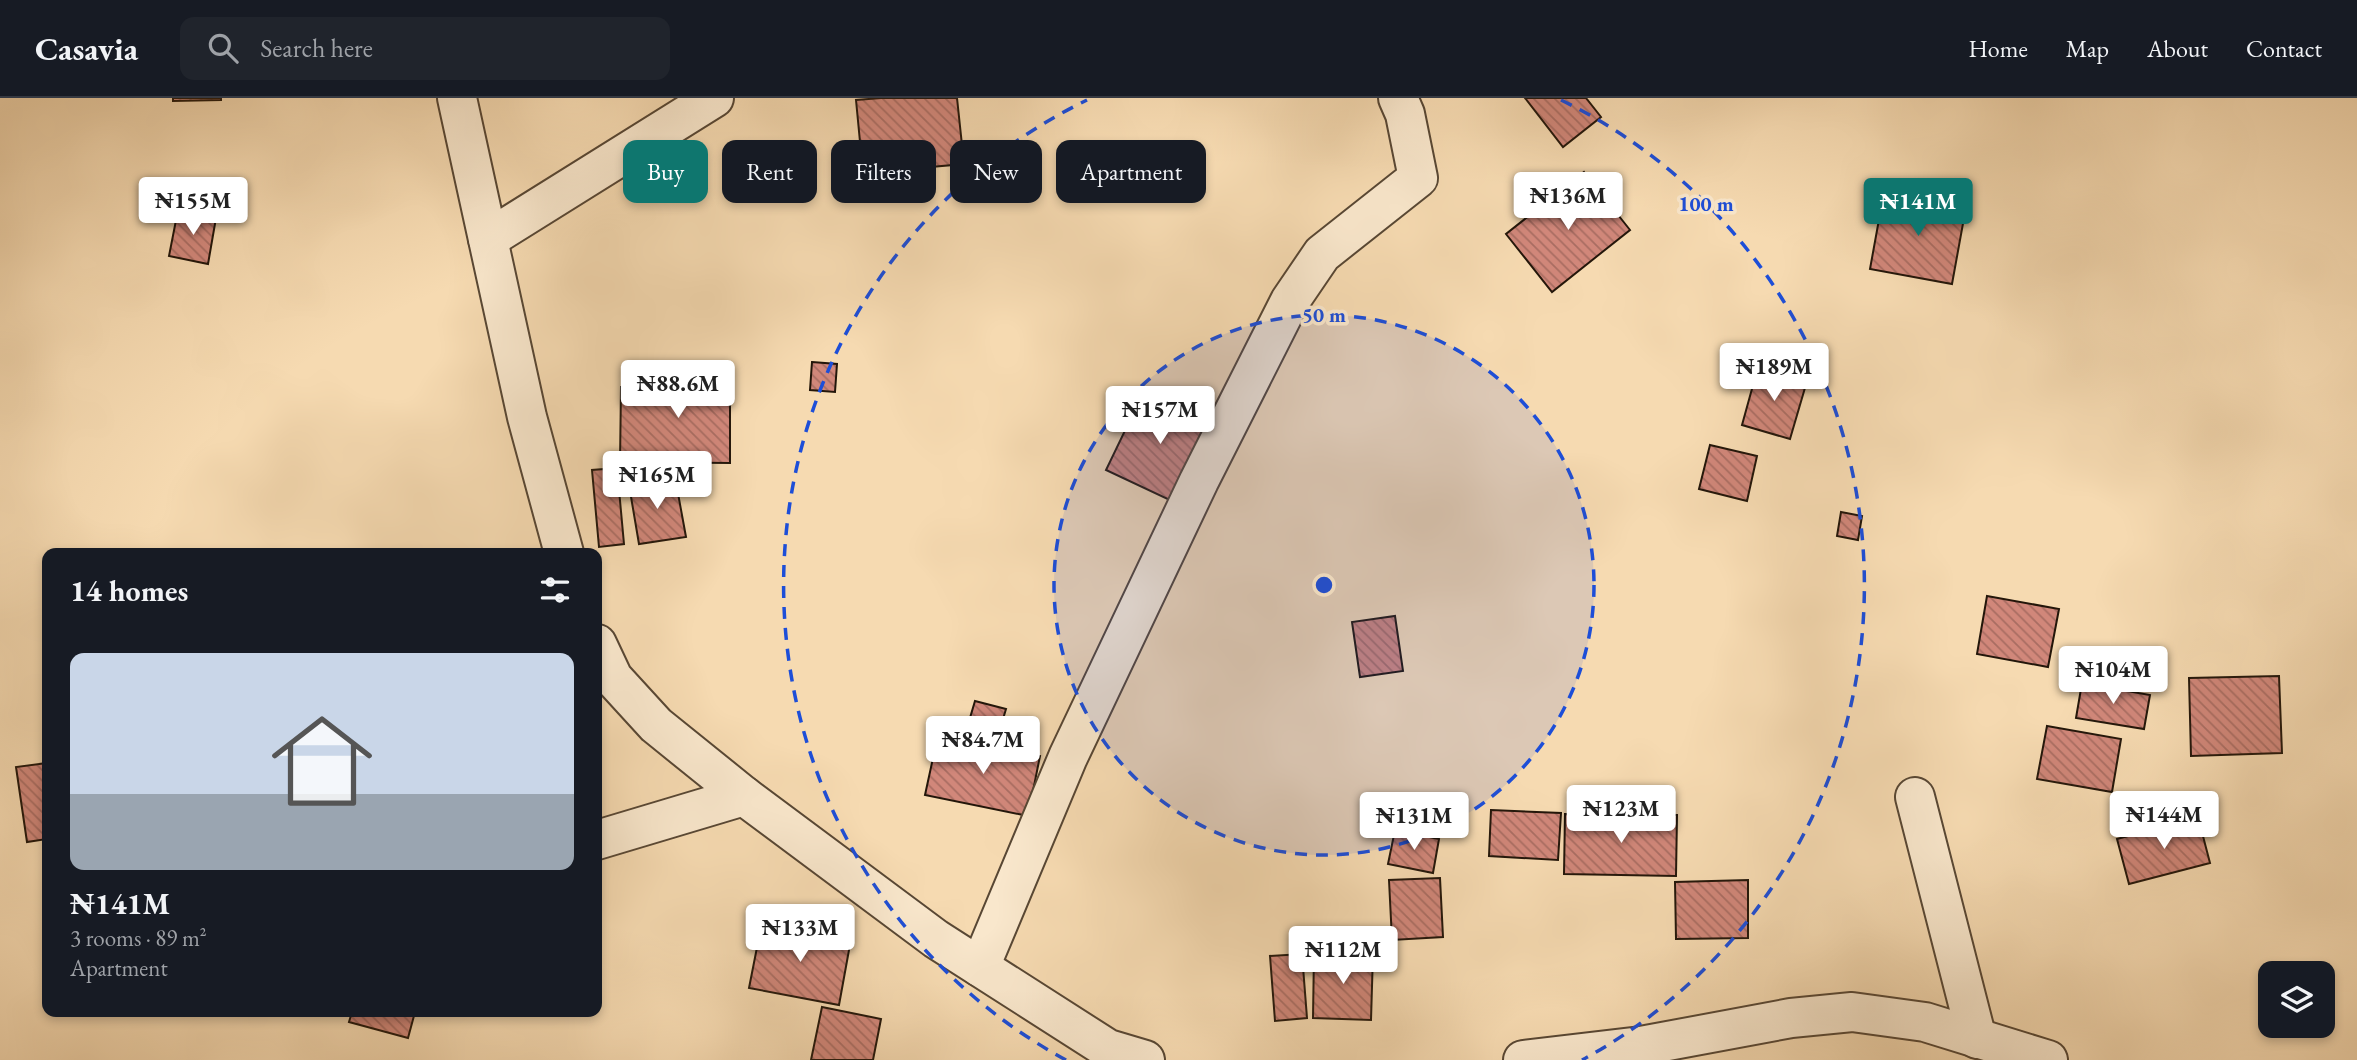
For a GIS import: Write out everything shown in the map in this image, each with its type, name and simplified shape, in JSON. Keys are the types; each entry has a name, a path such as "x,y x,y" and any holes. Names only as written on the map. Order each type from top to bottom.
{"street":[{"path":"457,98 527,417 563,548"},
{"path":"488,239 714,98"},
{"path":"980,967 1068,757 1193,493 1290,300 1322,254 1418,178 1405,114 1398,98"},
{"path":"602,655 613,678 656,725 744,796 936,939 1108,1049 1145,1060"},
{"path":"602,839 744,796"},
{"path":"1915,797 1977,1039"},
{"path":"1523,1060 1642,1046 1791,1018 1852,1012 1925,1023 2048,1060"}],"building":[{"path":"173,98 221,98 221,100 173,101"},
{"path":"957,98 961,140 950,140 950,165 936,166 936,140 860,140 856,100"},
{"path":"1525,98 1586,98 1601,117 1563,147"},
{"path":"1584,172 1630,230 1552,292 1506,234"},
{"path":"1884,192 1966,207 1952,284 1870,269"},
{"path":"178,210 216,218 208,264 169,256"},
{"path":"812,362 837,364 835,392 810,390"},
{"path":"1758,367 1807,381 1790,439 1742,425"},
{"path":"679,368 730,368 730,463 620,462 621,387 679,387"},
{"path":"1145,389 1214,422 1176,503 1106,470"},
{"path":"1710,445 1757,456 1747,501 1699,489"},
{"path":"617,468 624,544 599,547 592,470"},
{"path":"675,477 686,537 639,544 629,485"},
{"path":"1841,512 1862,516 1858,540 1837,536"},
{"path":"1987,596 2059,609 2048,667 1977,654"},
{"path":"1395,616 1403,671 1360,677 1352,622"},
{"path":"2279,676 2282,753 2191,756 2189,678"},
{"path":"2082,683 2150,695 2144,729 2076,718"},
{"path":"975,701 1006,709 998,736 967,728"},
{"path":"2047,726 2121,739 2112,792 2037,779"},
{"path":"938,735 1040,756 1028,816 925,795"},
{"path":"42,764 42,840 27,842 16,767"},
{"path":"1491,810 1561,813 1558,860 1489,856"},
{"path":"1565,814 1677,815 1676,876 1564,874"},
{"path":"2198,817 2210,863 2129,884 2117,839"},
{"path":"1395,830 1439,839 1433,873 1388,864"},
{"path":"1440,878 1443,937 1392,940 1389,880"},
{"path":"1748,880 1748,938 1676,939 1675,882"},
{"path":"762,922 851,939 839,1005 749,988"},
{"path":"1314,952 1373,953 1371,1020 1313,1018"},
{"path":"1302,954 1307,1018 1275,1021 1270,956"},
{"path":"822,1007 881,1019 873,1060 811,1060"},
{"path":"350,1017 414,1017 408,1038 349,1022"}]}
